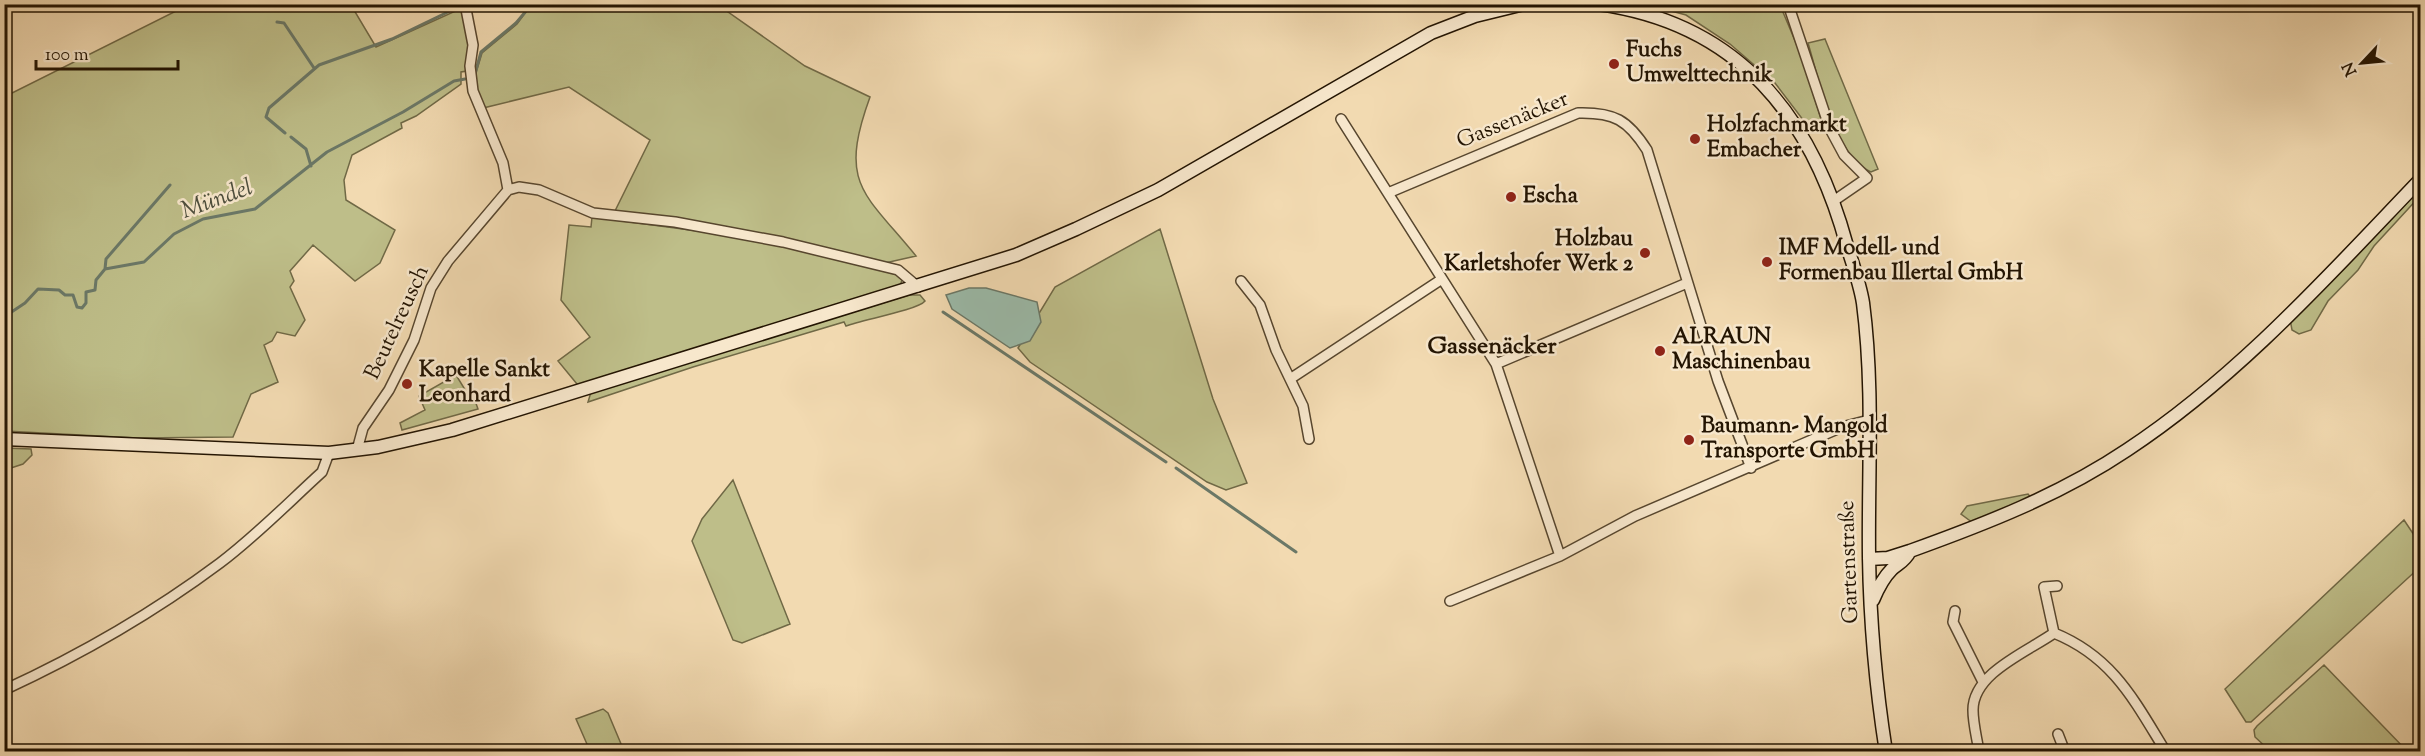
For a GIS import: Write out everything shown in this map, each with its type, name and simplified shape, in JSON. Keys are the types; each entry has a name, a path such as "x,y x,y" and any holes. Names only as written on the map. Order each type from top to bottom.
{"main road":[{"path":"4,439 329,453 403,442 452,430 1016,255 1158,190 1431,33 1475,16 1524,4"},
{"name":"Gartenstraße","path":"1598,4 1627,9 1671,24 1698,36 1736,61 1766,86 1790,116 1810,146 1835,200 1862,300 1869,371 1869,559 1880,716 1886,752"},
{"path":"1869,559 1888,558 1910,551 2048,495 2087,475 2148,436 2211,386 2282,322 2421,180"},
{"path":"1872,604 1879,585 1891,570 1905,560 1910,551"}],"street":[{"path":"465,4 473,45 470,66 473,91 503,163 508,190 519,187 539,190 593,213 675,222 783,242 898,270 918,287"},
{"path":"1788,4 1830,129 1844,155 1867,178 1835,200"},
{"name":"Gassenäcker","path":"1388,193 1578,113 1599,112 1621,119 1634,131 1647,150 1718,381 1751,468"},
{"path":"1341,119 1497,364 1560,556"},
{"name":"Beutelreusch","path":"357,450 363,428 389,390 414,340 431,288 448,261 508,190"},
{"path":"1290,379 1442,279"},
{"path":"1241,281 1260,306 1303,406 1309,439"},
{"path":"1497,364 1687,283"},
{"path":"1450,600 1560,556 1635,516 1842,427 1869,420"},
{"path":"4,690 103,640 168,601 222,561 322,472 329,453"},
{"path":"2054,633 2044,587 2057,586"},
{"path":"1955,611 1953,622 1983,682"},
{"path":"1979,752 1973,709 1976,692 1983,682 2054,633"},
{"path":"2054,633 2076,642 2109,667 2135,701 2166,752"},
{"path":"2058,734 2065,752"}],"green space":[{"path":"188,5 351,5 376,47 462,8 469,39 467,71 461,72 461,84 416,116 401,123 402,128 352,155 344,180 346,200 395,230 380,263 355,281 313,245 290,271 294,281 290,287 305,320 295,336 277,332 272,341 264,345 278,382 251,394 233,437 137,438 5,431 4,97"},
{"path":"531,5 718,5 805,66 870,97 856,150 857,169 870,201 916,256 885,263 614,213 650,140 569,87 483,108 474,79 482,53 517,24"},
{"path":"1649,5 1780,5 1801,55 1822,122 1810,129 1775,83 1730,44 1686,15"},
{"path":"1825,39 1878,169 1871,172 1858,163 1847,150 1838,134 1823,95 1808,43"},
{"path":"2420,185 2420,196 2374,246 2358,270 2328,301 2311,330 2299,334 2292,330 2290,319"},
{"path":"592,217 728,235 807,251 895,274 902,280 900,286 583,385 577,384 558,361 590,337 561,300 569,225 591,227"},
{"path":"1160,229 1213,399 1247,483 1226,490 1207,482 1030,362 1018,348 1055,287"},
{"path":"909,295 920,295 925,301 901,311 846,326 844,322 693,367 588,402 591,392"},
{"path":"456,375 467,393 473,395 478,409 402,430 400,423 425,410 419,396"},
{"path":"4,448 31,449 32,455 23,464 5,470"},
{"path":"733,480 790,624 742,643 733,640 692,541 702,519"},
{"path":"2028,494 2031,498 1973,523 1961,514 1967,506"},
{"path":"2404,520 2420,544 2420,567 2251,722 2246,722 2225,689"},
{"path":"2324,665 2407,751 2270,751 2255,737 2254,730 2257,726"},
{"path":"603,709 608,713 624,751 590,751 576,719"}],"shaded area":[{"path":"969,288 986,288 1037,302 1041,322 1030,341 1010,348 952,309 946,295"}],"waterway":[{"path":"475,74 481,52 516,23 532,4"},
{"path":"570,4 574,7 577,4"},
{"path":"285,133 266,117 269,108 319,65 392,39 452,10"},
{"path":"277,22 284,23 314,68"},
{"name":"Mündel","path":"4,317 25,303 38,289 59,290 65,295 73,295 77,307 82,308 86,303 86,292 95,290 96,280 105,269 144,262 174,234 203,219 255,209 327,152 403,112 454,81 465,79"},
{"path":"291,137 306,149 311,166"},
{"path":"105,269 106,259 170,185"},
{"path":"943,312 1166,462"},
{"path":"1176,468 1296,552"}],"place":[{"name":"Fuchs Umwelttechnik","path":"1614,64"},
{"name":"Holzfachmarkt Embacher","path":"1695,139"},
{"name":"Escha","path":"1511,197"},
{"name":"Holzbau Karletshofer Werk 2","path":"1645,253"},
{"name":"IMF Modell- und Formenbau Illertal GmbH","path":"1767,262"},
{"name":"ALRAUN Maschinenbau","path":"1660,351"},
{"name":"Kapelle Sankt Leonhard","path":"407,384"},
{"name":"Baumann- Mangold Transporte GmbH","path":"1689,440"}],"district":[{"name":"Gassenäcker","path":"1492,347"}]}
